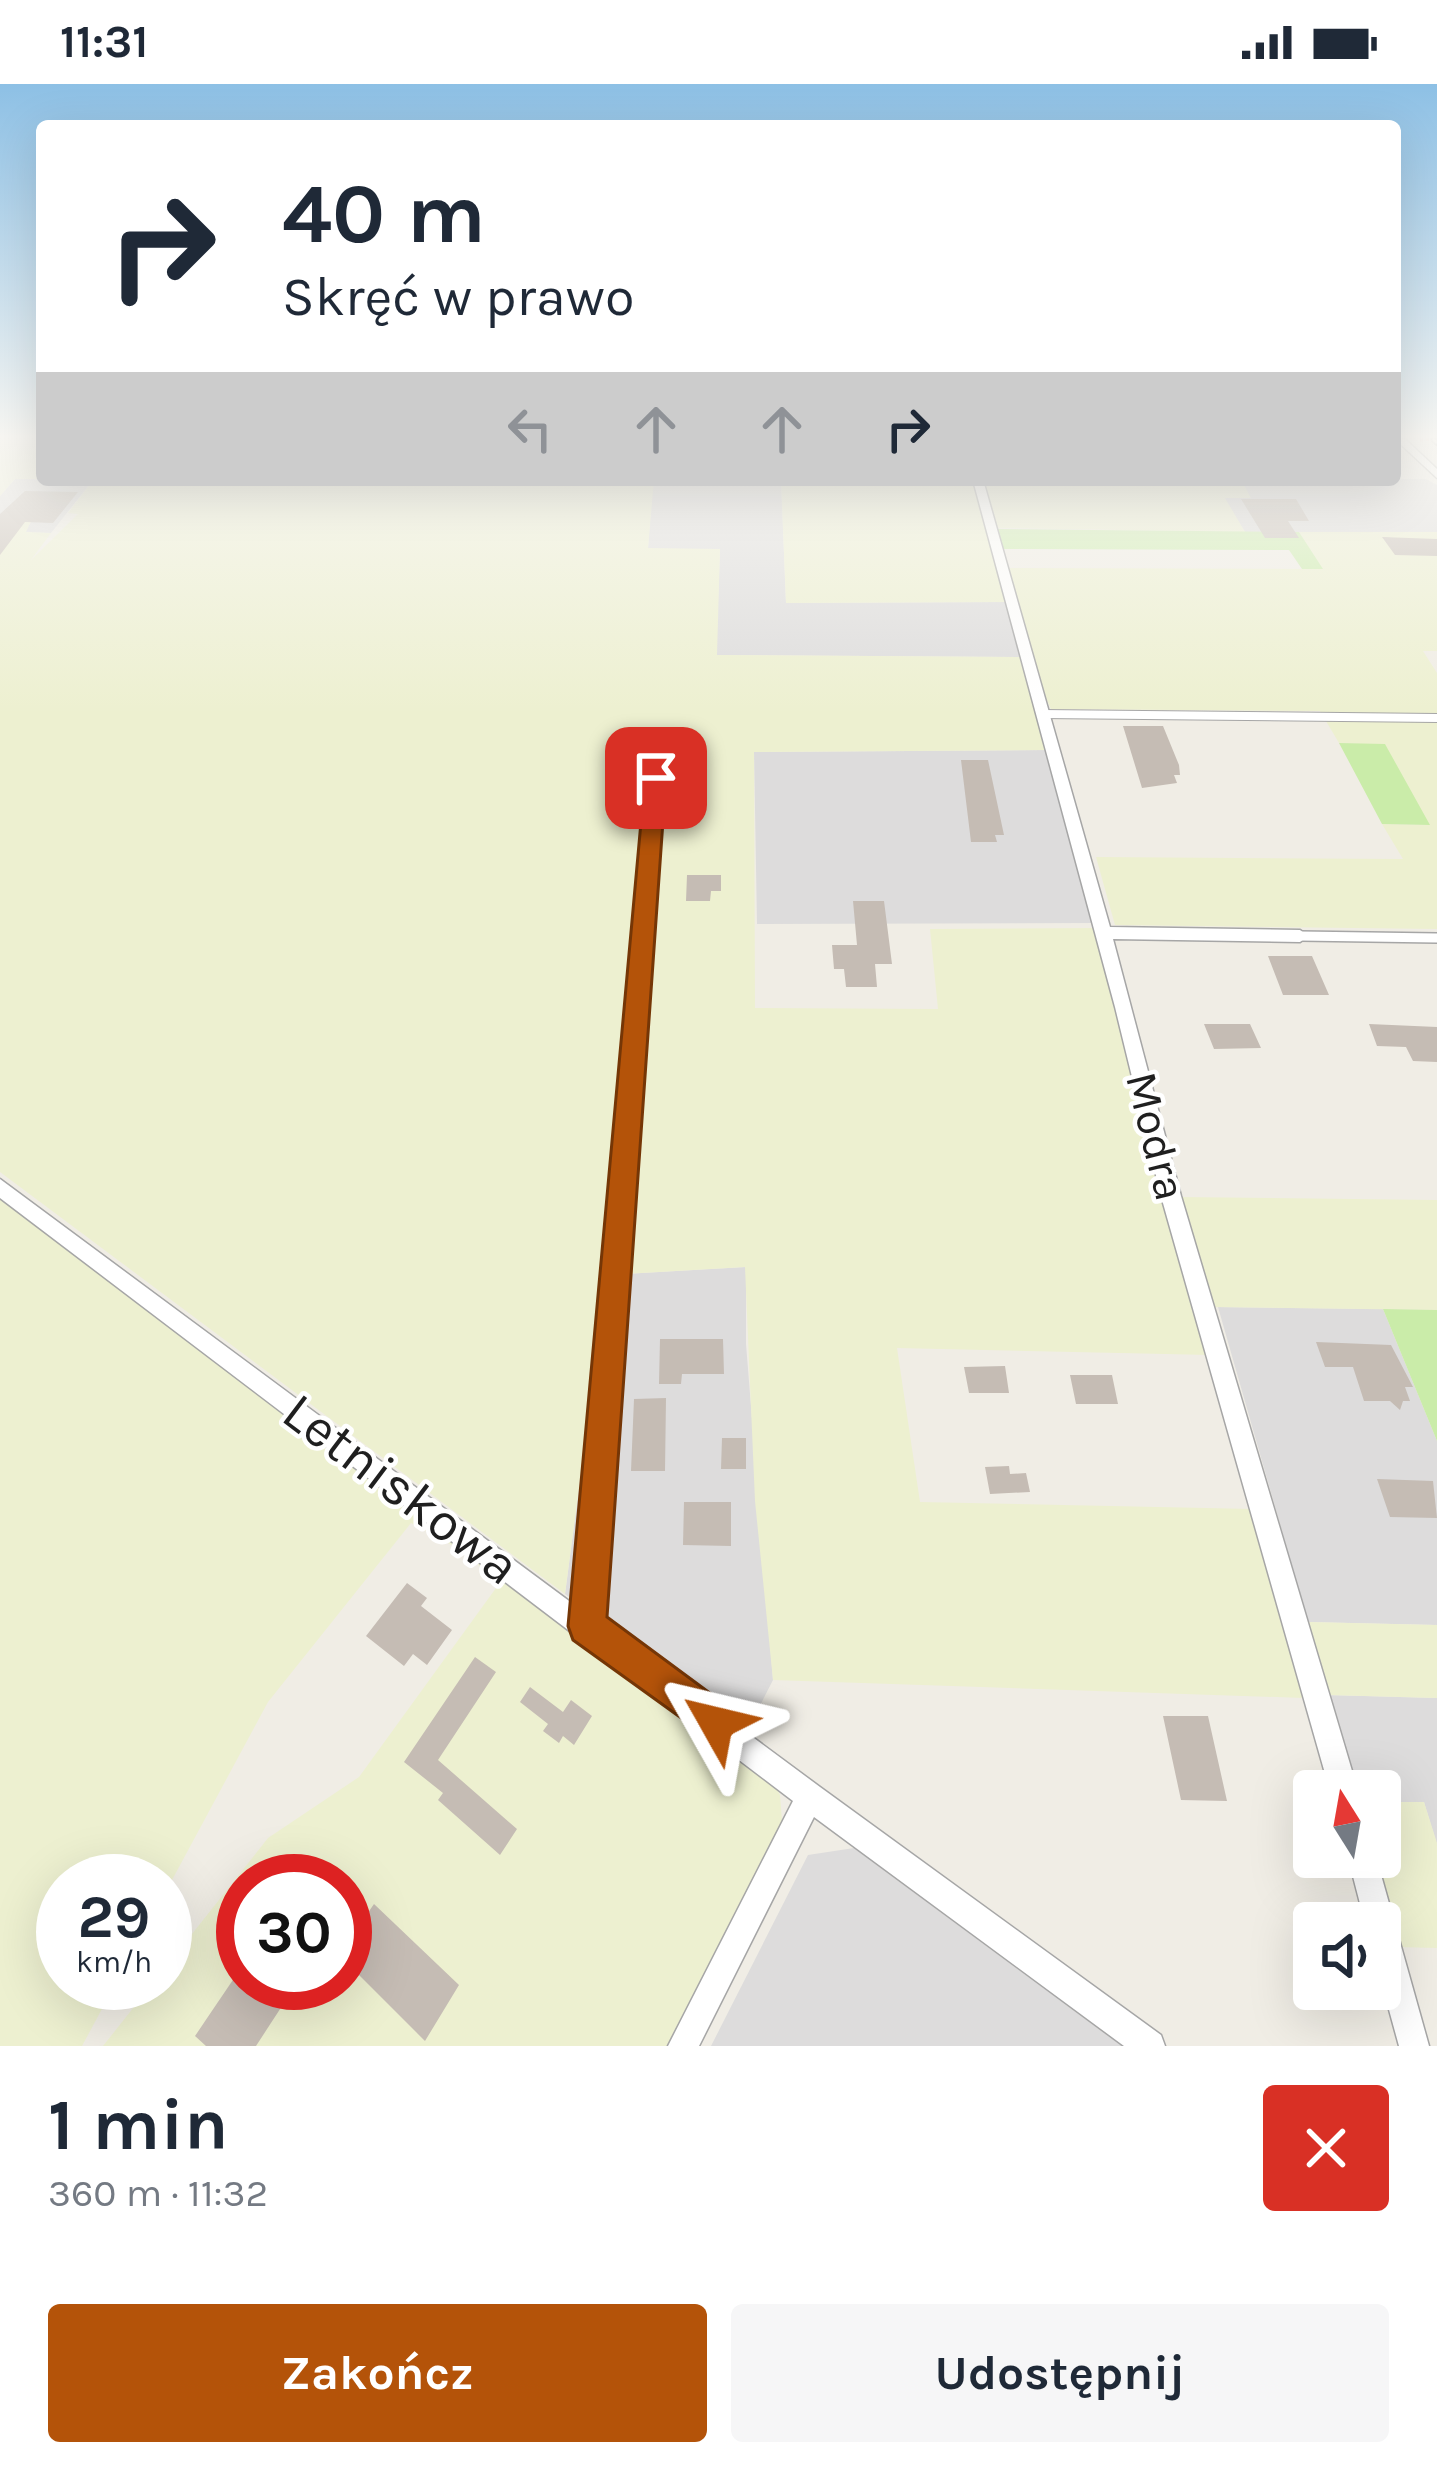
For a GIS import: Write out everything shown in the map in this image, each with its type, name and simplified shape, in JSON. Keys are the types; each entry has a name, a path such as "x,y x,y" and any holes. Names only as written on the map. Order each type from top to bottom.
{"street":[{"name":"Modra","path":"991,531 1104,933 1171,1196 1337,1770"},
{"path":"1104,933 1300,936"},
{"name":"Letniskowa","path":"0,1187 810,1797 1150,2046"},
{"path":"683,2046 810,1797"},
{"path":"1401,1999 1414,2046"}],"lane":[{"path":"1041,714 1437,718"},
{"path":"587,1626 656,778"},
{"path":"1300,936 1437,938"}],"shaded area":[{"path":"649,531 783,531 786,603 1008,602 1021,657 716,655 720,550 648,549"},
{"path":"1244,531 1437,531 1437,532"},
{"path":"1048,750 1096,923 757,924 754,752"},
{"path":"746,1267 746,1344 773,1680 748,1729 565,1594 607,1275"},
{"path":"1218,1307 1383,1309 1437,1441 1437,1625 1308,1622"},
{"path":"1327,1695 1437,1698 1437,1845 1424,1802 1401,1802 1401,1770 1347,1770"},
{"path":"854,1848 1122,2046 711,2046 808,1855"}],"green space":[{"path":"0,531 51,533 31,560 61,531 650,531 648,548 720,549 717,655 1021,657 1048,750 754,752 755,1008 938,1009 930,929 1099,928 1211,1355 897,1348 920,1502 1253,1509 1304,1698 773,1680 755,1501 745,1267 607,1275 565,1594 0,1172"},
{"path":"783,531 989,531 1008,602 786,603"},
{"path":"995,531 1299,532 1323,569 1302,569 1289,550 999,549"},
{"path":"1299,532 1437,532 1437,651 1423,651 1437,673 1437,929 1115,925 1096,857 1403,859 1382,824 1429,825 1385,745 1339,743 1320,711 1051,709 1027,657 1005,568 1321,569"},
{"path":"1339,743 1385,744 1430,825 1382,824"},
{"path":"1177,1197 1437,1200 1437,1310 1210,1307"},
{"path":"0,1198 773,1781 780,1795 782,1821 667,2046 103,2046 132,2010 192,2010 192,1934 216,1904 216,2010 372,2010 372,1854 255,1854 268,1838 359,1777 496,1588 472,1556 411,1523 268,1702 186,1854 36,1854 36,2010 101,2010 82,2046 0,2046"},
{"path":"1383,1309 1437,1310 1437,1441"},
{"path":"1308,1622 1437,1625 1437,1698 1327,1695"},
{"path":"1401,1802 1424,1802 1437,1843 1437,1948 1401,1947 1401,1902 1382,1902 1376,1878 1401,1878"}],"building":[{"path":"0,531 19,531 0,555"},
{"path":"1260,531 1294,531 1299,538 1265,538"},
{"path":"1382,537 1437,539 1437,556 1395,555"},
{"path":"1123,726 1163,726 1179,765 1180,775 1174,775 1177,783 1142,788"},
{"path":"961,760 988,760 1004,835 995,835 997,842 971,842"},
{"path":"687,875 721,875 721,891 711,891 710,901 686,901"},
{"path":"853,901 884,901 892,964 875,964 877,987 846,987 844,969 834,969 832,945 857,945"},
{"path":"1268,956 1312,956 1329,995 1283,995"},
{"path":"1204,1024 1250,1024 1261,1048 1214,1049"},
{"path":"1369,1024 1437,1027 1437,1062 1413,1061 1406,1047 1377,1046"},
{"path":"660,1339 723,1339 724,1374 682,1374 681,1384 659,1384"},
{"path":"1316,1342 1391,1345 1413,1387 1405,1387 1410,1401 1403,1401 1400,1410 1390,1401 1364,1401 1353,1367 1325,1367"},
{"path":"1005,1366 1009,1393 969,1393 964,1367"},
{"path":"1070,1375 1112,1375 1118,1404 1076,1404"},
{"path":"666,1398 665,1471 631,1471 634,1399"},
{"path":"722,1438 746,1438 746,1469 721,1469"},
{"path":"1009,1466 1010,1474 1026,1473 1030,1492 990,1494 985,1467"},
{"path":"1377,1479 1433,1481 1437,1518 1390,1517"},
{"path":"684,1502 731,1502 731,1546 683,1545"},
{"path":"407,1583 427,1598 421,1606 452,1630 427,1665 413,1654 404,1666 366,1636"},
{"path":"475,1657 496,1672 438,1760 517,1829 500,1855 438,1800 443,1793 404,1762"},
{"path":"530,1687 563,1712 571,1700 592,1716 574,1745 563,1736 559,1743 543,1731 548,1724 520,1702"},
{"path":"1163,1716 1208,1716 1227,1801 1181,1800"},
{"path":"372,1907 459,1985 425,2041 372,1988"},
{"path":"216,2005 216,2010 279,2010 256,2046 206,2046 195,2036"}],"route":[{"path":"656,778 587,1626 716,1723"}]}
